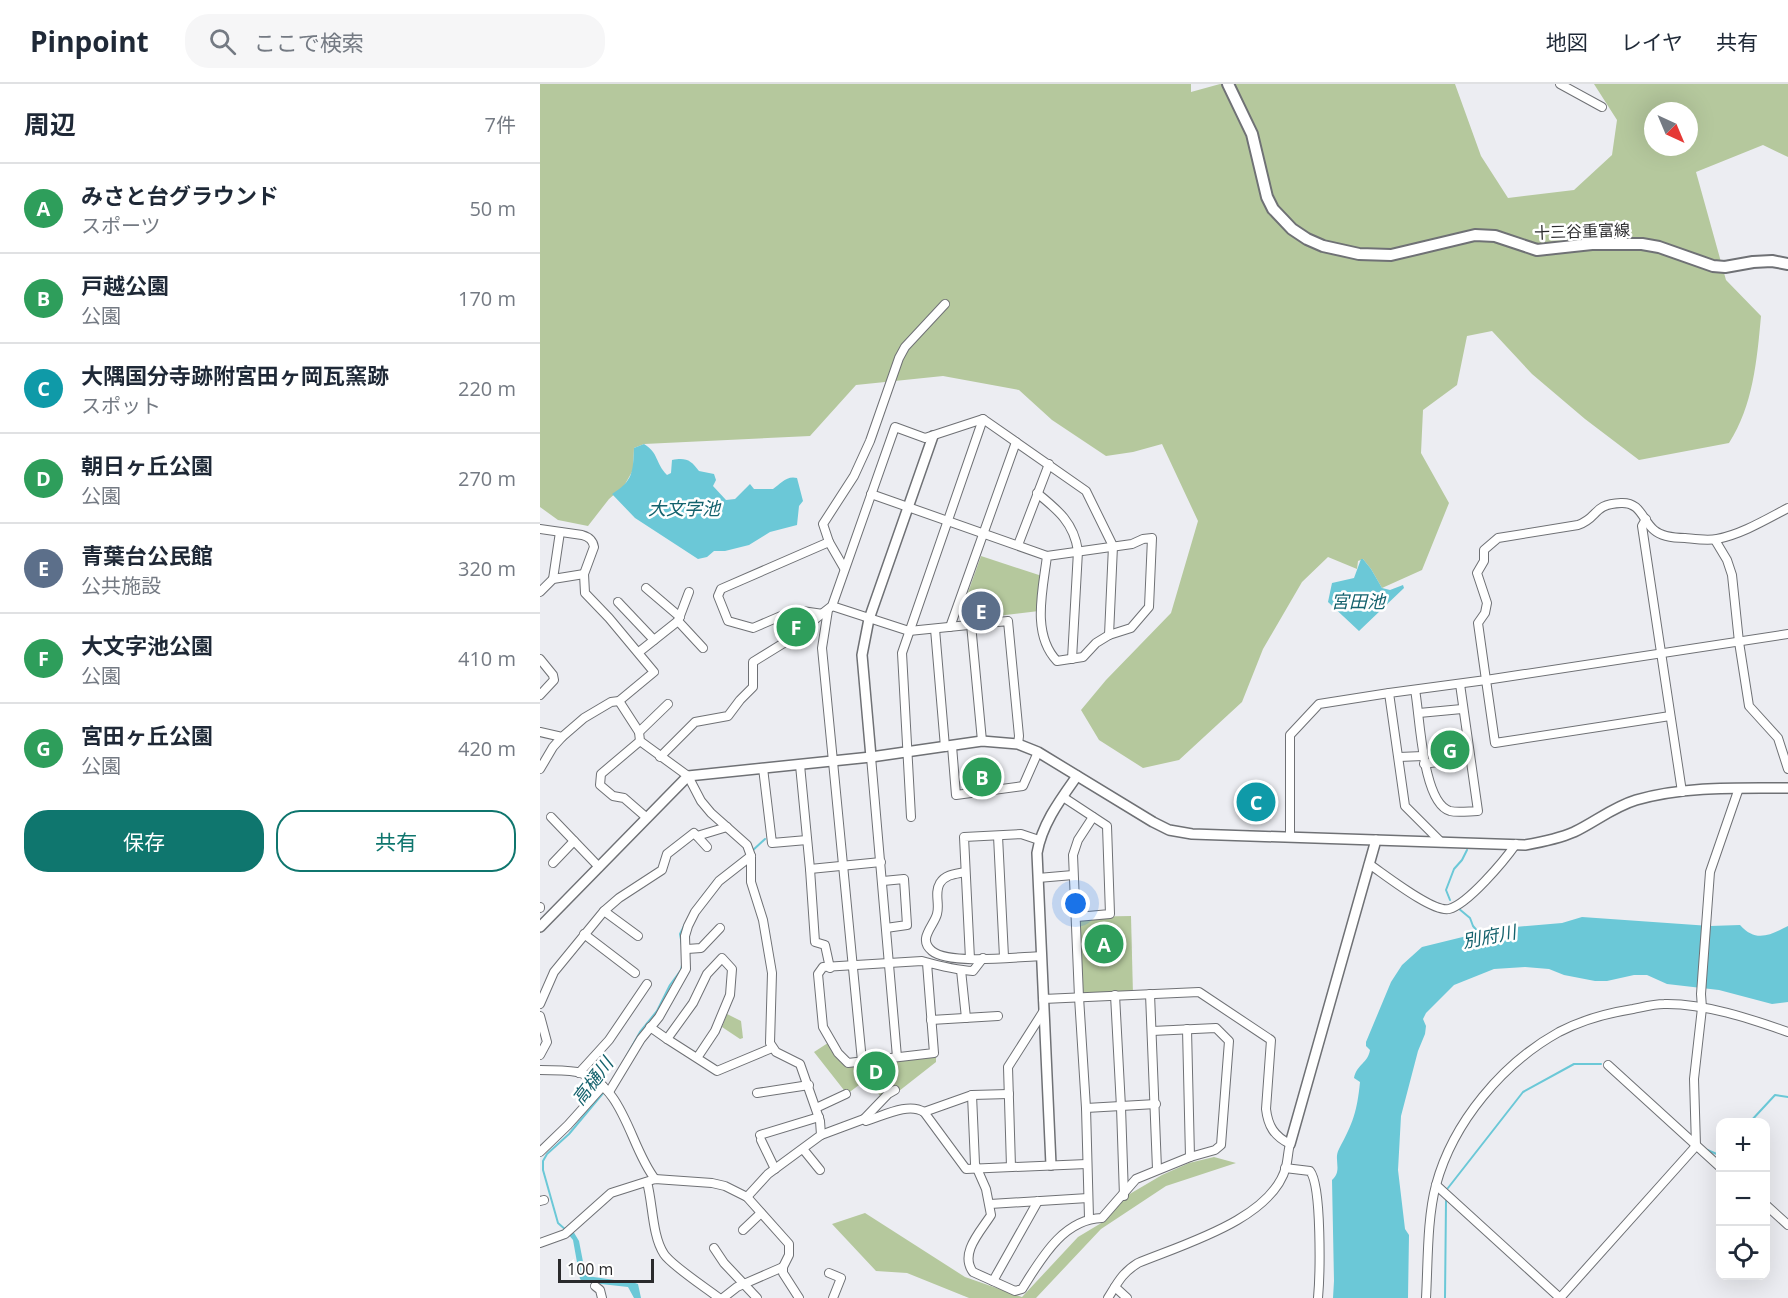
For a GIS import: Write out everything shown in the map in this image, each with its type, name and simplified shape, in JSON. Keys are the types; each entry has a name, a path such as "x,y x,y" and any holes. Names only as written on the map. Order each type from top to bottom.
{"main road":[{"name":"十三谷重富線","path":"1228,84 1252,134 1267,197 1273,209 1292,229 1323,246 1359,254 1391,255 1475,235 1495,237 1537,250 1592,244 1642,244 1659,247 1713,266 1725,267 1772,261 1788,264"}],"street":[{"path":"1560,84 1602,107"},
{"path":"844,568 829,542 823,524 845,492 866,450 905,347 945,304"},
{"path":"862,1061 822,648 828,610 895,427 925,438 984,419"},
{"path":"984,419 1086,491 1113,546 1109,635"},
{"path":"911,817 902,653 984,419"},
{"path":"897,1057 862,655 869,619 933,436"},
{"path":"951,627 1016,442"},
{"path":"1018,545 1048,464"},
{"path":"871,494 1047,556 1132,544 1152,538 1149,607 1131,628 1109,635 1096,643 1083,657 1057,661 1051,655 1041,625 1047,556"},
{"path":"1037,494 1065,518 1073,531 1078,550 1072,659"},
{"path":"1670,716 1495,743 1478,623 1487,608 1477,573 1484,561 1484,550 1498,538 1583,524 1598,509 1610,504 1629,504 1640,509 1652,528 1665,535 1715,540 1741,532 1788,508"},
{"path":"1646,519 1642,526 1682,792"},
{"path":"540,529 582,535 593,542 594,547 584,574 585,593 639,652 654,672 620,701 611,702 584,718 553,747 540,770"},
{"path":"554,579 560,532"},
{"path":"1715,540 1727,560 1732,575 1749,706 1778,738 1788,770"},
{"path":"829,542 721,589 718,596 728,621 753,628 795,610 828,610 869,619 909,632 1008,621 1018,744"},
{"path":"540,591 554,579 584,574"},
{"path":"646,588 679,619 703,648"},
{"path":"639,652 679,619 689,592"},
{"path":"618,602 654,640"},
{"path":"660,757 695,722 728,716 753,687 753,662 828,610"},
{"path":"972,624 982,741"},
{"path":"935,629 956,795 1023,786 1038,752"},
{"path":"1290,836 1290,735 1319,704 1788,634"},
{"path":"540,659 553,675 554,680 540,695"},
{"path":"1415,690 1424,760 1437,802 1449,811 1478,810 1460,684"},
{"path":"1389,693 1405,806 1441,842"},
{"path":"620,701 639,737 660,757 688,776 701,801 747,845 751,856 751,882 763,920 772,974 773,991 769,1035 772,1048 800,1064 819,1117 821,1136"},
{"path":"647,818 624,798 613,796 600,785 601,774 669,704"},
{"path":"1419,713 1462,709"},
{"path":"540,732 562,737"},
{"path":"540,927 688,776 908,753 982,741 1018,744 1038,752 1169,830 1192,834 1525,845 1557,838 1575,831 1612,809 1634,800 1682,792 1788,788"},
{"path":"1399,757 1424,760 1470,757"},
{"path":"800,765 815,942 825,945 830,968"},
{"path":"763,768 772,843 807,840"},
{"path":"1051,1165 1037,853 1045,825 1077,776"},
{"path":"1436,1185 1560,1298 1696,1146 1694,1079 1702,1008 1701,994 1710,872 1739,789"},
{"path":"1063,797 1107,826 1110,914 1077,917"},
{"path":"551,817 599,867"},
{"path":"1089,1218 1086,1108 1073,855 1088,822 1094,817"},
{"path":"697,836 727,827"},
{"path":"540,1004 554,972 604,911 619,898 662,870 668,854 694,832 707,847"},
{"path":"970,959 964,837 1021,834 1039,840"},
{"path":"998,836 1004,957"},
{"path":"1108,1298 1121,1275 1138,1263 1238,1220 1250,1212 1268,1196 1286,1168 1290,1144 1376,840"},
{"path":"554,863 574,841"},
{"path":"1369,864 1424,901 1449,909 1469,897 1506,858 1516,844"},
{"path":"540,1152 606,1089 650,1026 659,1017 686,969 685,936 695,912 719,881 751,856"},
{"path":"810,869 881,862"},
{"path":"965,873 949,875 940,883 937,890 937,914 926,938 928,946 940,956 970,959 1041,956"},
{"path":"1038,878 1073,875"},
{"path":"883,881 904,879 907,925 886,928"},
{"path":"604,911 638,936"},
{"path":"687,949 701,948 720,928"},
{"path":"584,934 635,973"},
{"path":"667,1039 693,1003 707,974 722,958 732,969 730,995 715,1031 697,1058"},
{"path":"927,963 934,1053 848,1063 838,1053 823,1027 818,974 823,967 889,965 922,961 946,969 973,971 983,958"},
{"path":"962,970 966,1018"},
{"path":"579,1073 609,1040 647,984"},
{"path":"1043,999 1199,992 1271,1040 1267,1120 1280,1139 1290,1144"},
{"path":"1150,994 1157,1169"},
{"path":"1114,995 1124,1196"},
{"path":"1426,1298 1431,1216 1436,1185 1450,1148 1473,1109 1518,1061 1559,1032 1605,1014 1664,1004 1702,1008 1788,1032"},
{"path":"1011,1167 1008,1067 1043,1012"},
{"path":"540,1016 547,1042 540,1055"},
{"path":"931,1020 998,1016"},
{"path":"650,1026 717,1071 772,1048"},
{"path":"972,1095 975,1164 990,1204 991,1215 968,1252 969,1266 973,1272 1015,1291 1022,1289 1050,1248 1069,1228 1089,1218 1102,1218 1124,1196 1136,1179 1157,1169 1215,1150 1221,1145 1229,1041 1216,1028 1152,1030"},
{"path":"1187,1029 1190,1157"},
{"path":"1608,1065 1716,1164"},
{"path":"540,1070 579,1073 591,1078 606,1089 616,1101 651,1180 655,1230 665,1256 721,1298 729,1291 783,1267"},
{"path":"757,1093 809,1085"},
{"path":"747,1197 775,1169 821,1136 864,1119 888,1094 895,1090"},
{"path":"816,1108 846,1094"},
{"path":"924,1112 972,1095 1009,1094"},
{"path":"1086,1108 1155,1104"},
{"path":"864,1119 866,1121 905,1108 921,1110 966,1169 1087,1164"},
{"path":"775,1169 761,1137 819,1117"},
{"path":"803,1149 820,1170"},
{"path":"1286,1168 1310,1171 1314,1177 1319,1249 1318,1298"},
{"path":"540,1243 568,1232 611,1193 651,1180 712,1183 725,1186 747,1197 789,1244 789,1255 783,1267 783,1273 799,1298"},
{"path":"990,1204 1088,1198"},
{"path":"993,1281 1038,1201"},
{"path":"1770,1208 1788,1224"},
{"path":"743,1230 761,1213"},
{"path":"714,1248 724,1263 757,1298"},
{"path":"829,1273 841,1278 833,1298"},
{"path":"595,1286 600,1290 602,1298"},
{"path":"1115,1287 1127,1298"}],"green space":[{"path":"540,84 1191,84 1191,92 1220,84 1455,84 1481,156 1508,198 1574,190 1612,155 1617,120 1594,84 1788,84 1788,157 1763,145 1696,172 1726,280 1761,316 1749,398 1744,414 1729,443 1639,460 1585,419 1532,374 1492,331 1467,336 1457,385 1423,410 1421,453 1449,503 1422,570 1382,588 1363,559 1358,561 1357,569 1328,557 1302,582 1263,649 1242,702 1179,760 1143,768 1099,740 1081,710 1106,680 1171,613 1198,521 1162,444 1106,456 1052,420 1019,390 943,376 856,385 810,436 644,444 634,448 633,470 624,486 609,499 588,526 558,520 540,507"},
{"path":"981,556 1042,576 1039,611 965,620 961,612"},
{"path":"795,613 813,617 792,635 784,618"},
{"path":"1465,742 1466,754 1434,757 1433,745"},
{"path":"989,770 990,783 975,785 974,771"},
{"path":"1131,916 1133,995 1079,997 1077,917"},
{"path":"727,1014 741,1021 743,1038 740,1039 722,1027"},
{"path":"831,1041 848,1063 936,1056 936,1062 885,1102 867,1079 847,1094 814,1052"},
{"path":"1214,1157 1236,1163 1166,1186 1101,1229 1036,1298 969,1298 907,1273 876,1271 832,1224 865,1213 965,1277 1022,1297 1078,1237 1103,1222 1128,1195 1162,1175 1189,1163"}],"water":[{"name":"大文字池","path":"644,444 655,455 667,475 671,473 672,460 681,459 691,462 699,471 714,474 716,480 713,486 726,500 735,499 750,484 754,489 773,489 787,479 797,478 803,501 799,506 797,525 770,532 749,545 725,551 714,551 707,557 698,559 635,518 612,494 628,480 634,448"},
{"name":"宮田池","path":"1361,559 1371,569 1382,588 1390,590 1403,585 1404,588 1359,631 1328,602 1332,583 1354,578"},
{"name":"別府川","path":"1582,917 1710,926 1740,925 1757,936 1763,936 1788,926 1788,1002 1772,1004 1719,990 1667,984 1647,975 1595,981 1564,975 1549,969 1525,967 1494,969 1454,985 1426,1013 1423,1019 1426,1026 1425,1034 1418,1051 1401,1116 1398,1170 1405,1229 1409,1235 1408,1298 1333,1298 1332,1180 1337,1172 1337,1153 1356,1110 1360,1082 1354,1078 1369,1054 1370,1050 1366,1042 1391,982 1402,965 1422,947 1479,933 1562,923"},
{"path":"573,1231 579,1241 587,1276 638,1284 641,1298 634,1298 628,1287 583,1282 580,1279 573,1240 568,1234"}],"waterway":[{"path":"752,851 765,839"},
{"path":"1450,900 1446,890 1454,869 1467,850"},
{"name":"高樋川","path":"699,901 716,879 748,854"},
{"name":"別府川","path":"1458,908 1470,918 1479,933"},
{"name":"高樋川","path":"682,945 680,934 685,924"},
{"name":"高樋川","path":"626,1057 640,1032 657,1011 682,965"},
{"path":"1448,1188 1523,1092 1574,1064 1601,1064"},
{"name":"高樋川","path":"567,1231 558,1223 543,1170 543,1161 604,1092"},
{"path":"1754,1118 1775,1095 1788,1097"},
{"path":"1705,1149 1716,1154"},
{"path":"1445,1298 1446,1201"}],"place":[{"name":"青葉台公民館","path":"981,611"},
{"name":"大文字池公園","path":"796,627"},
{"name":"宮田ヶ丘公園","path":"1450,750"},
{"name":"戸越公園","path":"982,777"},
{"name":"大隅国分寺跡附宮田ヶ岡瓦窯跡","path":"1256,802"},
{"name":"みさと台グラウンド","path":"1104,944"},
{"name":"朝日ヶ丘公園","path":"876,1071"}]}
